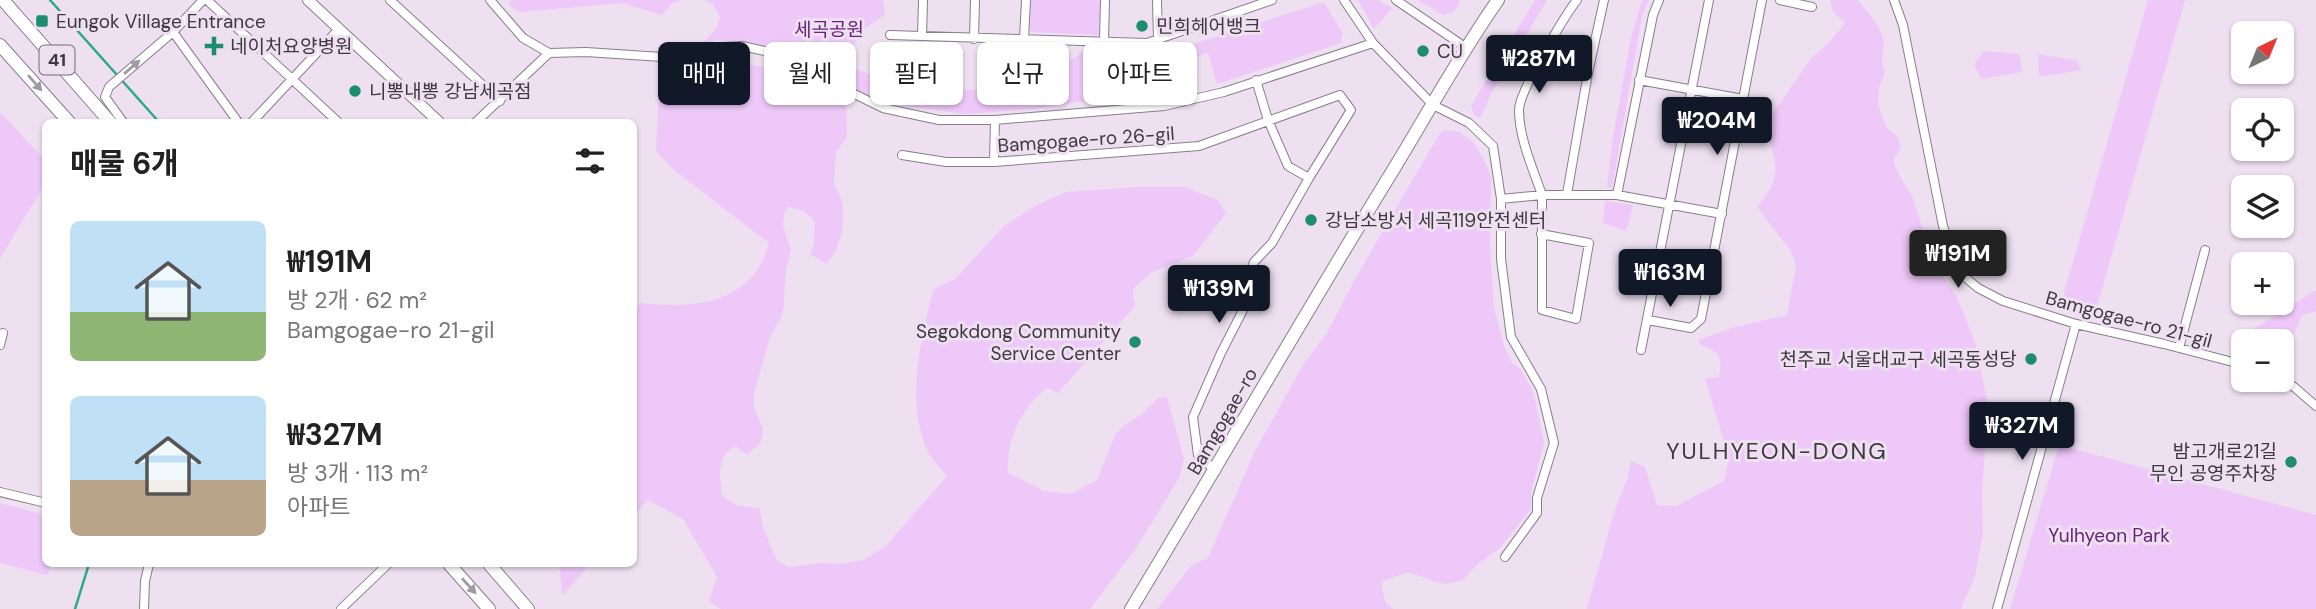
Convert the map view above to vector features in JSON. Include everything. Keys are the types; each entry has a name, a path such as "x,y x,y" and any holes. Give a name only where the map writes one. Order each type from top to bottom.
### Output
{"main road":[{"name":"41","path":"3,0 107,119"},
{"name":"Bamgogae-ro","path":"1131,609 1216,471 1465,47 1497,0"},
{"name":"41","path":"0,45 66,119"},
{"path":"452,567 489,609"},
{"path":"492,567 528,609"}],"street":[{"path":"121,119 105,97 109,87 173,32 205,0 335,119"},
{"path":"308,0 436,119"},
{"path":"390,0 500,101"},
{"path":"479,119 549,53 523,38 500,4 490,0"},
{"path":"922,37 923,0"},
{"path":"974,38 975,0"},
{"path":"1024,39 1026,0"},
{"path":"1104,41 1105,0"},
{"path":"1157,0 1158,40"},
{"path":"1231,0 1235,12"},
{"path":"890,36 1135,43 1158,40 1272,0"},
{"path":"1344,0 1373,43 1433,105 1469,123 1493,146 1501,199 1502,259 1511,337 1541,389 1554,443 1537,498 1538,513 1505,557"},
{"path":"1395,0 1465,47"},
{"path":"1541,234 1588,243 1576,319 1542,310 1541,234 1542,195 1525,141 1519,109 1530,77 1577,0"},
{"path":"1567,194 1604,0"},
{"path":"1617,195 1653,15 1659,0"},
{"path":"1642,350 1709,0"},
{"path":"1648,320 1691,328 1701,319 1762,0"},
{"path":"1780,0 1812,6"},
{"name":"Bamgogae-ro 21-gil","path":"1894,0 1903,25 1943,226 1955,262 1966,278 1978,288 2003,301 2076,324 2231,362"},
{"path":"256,119 339,29"},
{"path":"173,32 236,119"},
{"name":"Bamgogae-ro 26-gil","path":"549,53 586,52 662,57 680,49 742,46 811,61 834,84 883,108 939,120 995,120 1164,106 1224,92 1373,43"},
{"path":"1542,60 1588,73"},
{"path":"1216,471 1198,454 1193,417 1243,310 1254,262 1272,243 1310,178 1288,166 1268,120 1256,80"},
{"path":"1639,80 1743,99"},
{"name":"Bamgogae-ro 26-gil","path":"902,155 946,162 994,162 1199,146 1340,95 1351,110 1310,178"},
{"path":"994,162 995,120"},
{"path":"1501,199 1567,194 1617,195 1721,214"},
{"path":"2179,348 2205,250"},
{"path":"1997,609 2076,324"},
{"path":"0,345 3,333"},
{"path":"2294,387 2316,406"},
{"path":"0,492 42,502"},
{"path":"145,609 145,581 148,567"},
{"path":"341,609 385,567"}],"green space":[{"path":"511,0 682,0 673,3 661,15 623,3 520,12 509,5"},
{"name":"세곡공원","path":"705,0 883,0 885,15 864,29 856,42 764,42 764,47 750,44 750,42 704,42 716,29 720,17 713,4"},
{"path":"1031,0 1101,0 1099,35 1030,32"},
{"path":"1358,0 1378,0 1392,8 1374,29"},
{"path":"1417,0 1461,0 1454,12 1443,15"},
{"path":"1535,0 1547,0 1491,94 1480,118 1474,115 1471,106"},
{"path":"1642,0 1649,0 1642,16 1612,188 1607,187 1613,137 1631,38"},
{"path":"1831,0 1858,0 1881,33 1885,72 1879,88 1878,105 1886,127 1899,138 1901,148 1894,158 1895,167 1913,198 1933,263 1956,295 1975,342 1988,404 1982,494 1983,533 1975,576 1961,609 1587,609 1631,461 1645,467 1657,505 1676,506 1724,481 1729,458 1705,379 1719,377 1721,364 1716,352 1700,345 1699,340 1732,328 1787,315 1796,266 1791,251 1757,207 1772,186 1776,167 1764,126 1812,57 1827,45 1845,23 1833,10"},
{"path":"2148,0 2185,0 2096,310 2062,300"},
{"path":"1324,2 1343,34 1341,43 1217,84 1208,53 1197,57 1197,43"},
{"path":"1083,51 1083,101 1069,103 1069,60"},
{"path":"1984,51 2019,54 2023,72 1981,79 1974,64"},
{"path":"2038,54 2078,61 2081,70 2039,77"},
{"path":"750,65 764,67 764,105 846,105 847,136 836,153 834,183 843,203 843,229 836,251 827,264 810,254 814,245 815,221 802,210 788,207 783,226 791,251 786,270 783,313 770,337 754,393 754,408 763,429 761,442 747,455 735,446 725,456 721,468 722,496 736,505 760,509 763,528 777,561 790,567 864,560 886,546 947,476 927,450 917,411 917,370 928,309 933,290 955,279 1003,227 1035,206 1066,192 1184,187 1218,200 1226,213 1193,256 1152,272 1133,289 1135,306 1058,393 1047,388 1038,396 1023,415 1013,437 1008,473 1044,491 1071,494 1097,480 1115,435 1123,426 1141,415 1158,398 1167,397 1184,459 1179,478 1137,547 1090,609 721,609 709,601 717,577 683,519 648,500 637,512 637,308 640,303 700,303 735,291 750,279 761,264 769,243 674,170 656,151 658,105 750,105"},
{"path":"856,69 870,74 870,96 856,90"},
{"path":"963,90 977,90 977,105 1058,105 966,114 900,105 963,105"},
{"path":"0,112 42,157 42,189 0,258"},
{"path":"1446,130 1459,132 1473,142 1491,177 1490,246 1494,307 1505,349 1533,391 1544,442 1531,493 1531,509 1499,549 1479,563 1463,580 1446,584 1408,572 1381,582 1385,602 1393,609 1157,609 1192,565 1208,558 1255,451 1303,365 1327,333 1355,279 1440,133"},
{"path":"1605,201 1633,205 1626,231 1603,223"},
{"path":"2316,290 2316,311 2302,315 2294,334 2294,329 2253,329 2276,315 2294,315 2294,304"},
{"name":"Yulhyeon Park","path":"2059,445 2316,515 2316,609 2010,609"},
{"path":"0,503 42,514 42,567 50,567 48,574 0,563"},
{"path":"558,567 587,567 562,596"}],"waterway":[{"path":"50,0 156,119"},
{"path":"75,609 88,567"}],"place":[{"name":"Eungok Village Entrance","path":"42,21"},
{"name":"민희헤어뱅크","path":"1142,26"},
{"name":"네이처요양병원","path":"214,46"},
{"name":"CU","path":"1423,51"},
{"name":"니뽕내뽕 강남세곡점","path":"355,91"},
{"name":"강남소방서 세곡119안전센터","path":"1311,220"},
{"name":"Segokdong Community Service Center","path":"1135,342"},
{"name":"천주교 서울대교구 세곡동성당","path":"2031,359"},
{"name":"밤고개로21길 무인 공영주차장","path":"2291,462"}],"district":[{"name":"YULHYEON-DONG","path":"1777,451"}]}
